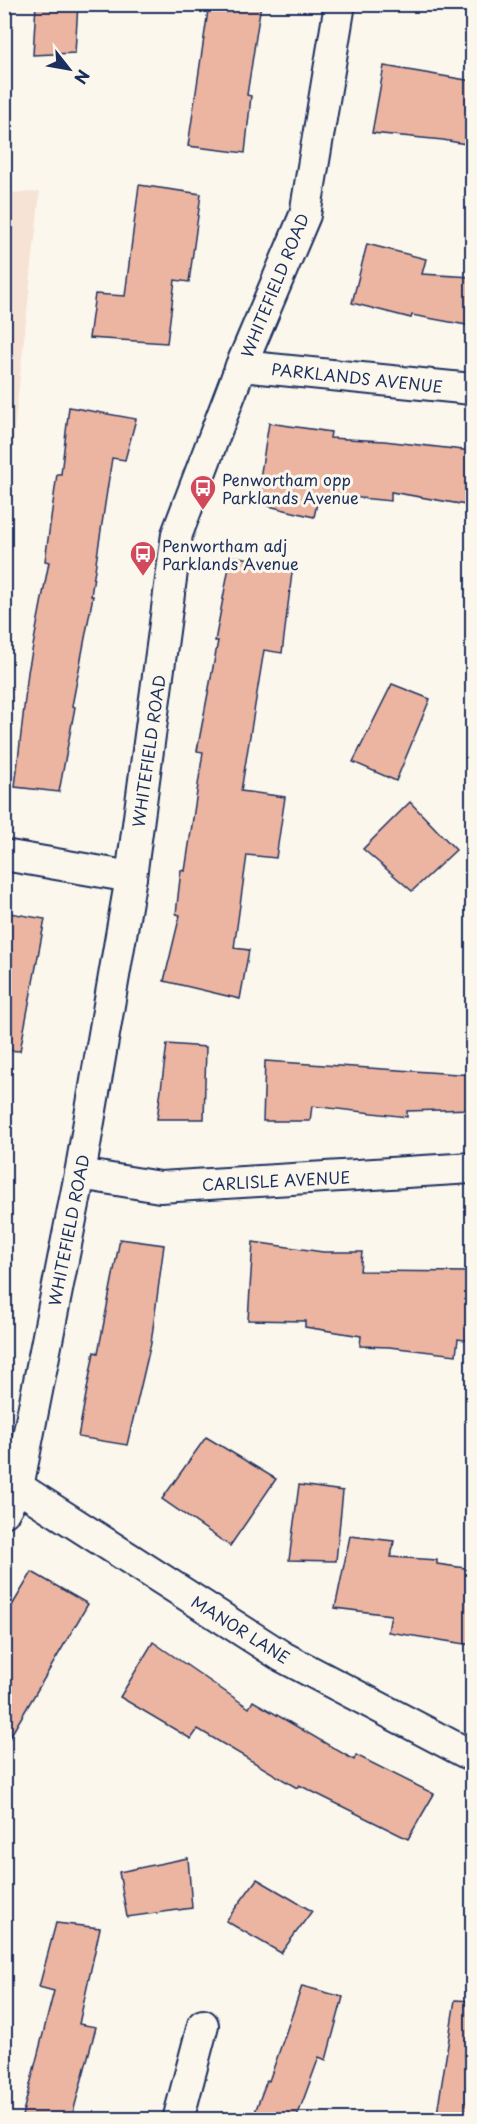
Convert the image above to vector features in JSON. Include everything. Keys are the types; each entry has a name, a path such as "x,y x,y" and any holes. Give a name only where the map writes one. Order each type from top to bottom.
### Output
{"street":[{"name":"WHITEFIELD ROAD","path":"11,1499 80,1174 131,877 177,534 241,366 305,215 340,4"},
{"name":"PARKLANDS AVENUE","path":"241,366 472,389"},
{"path":"4,855 131,877"},
{"name":"CARLISLE AVENUE","path":"80,1174 160,1187 472,1168"},
{"name":"MANOR LANE","path":"11,1499 283,1657 472,1756"},
{"path":"178,2120 203,2025"}],"shaded area":[{"path":"40,192 5,515 5,193"}],"building":[{"path":"36,4 78,4 75,53 33,55"},
{"path":"209,4 261,4 247,95 251,96 245,153 188,146"},
{"path":"384,66 472,81 472,145 372,133"},
{"path":"139,185 201,194 189,282 175,280 167,343 89,338 95,294 125,296"},
{"path":"367,244 426,259 422,274 472,277 472,326 412,315 411,318 352,303"},
{"path":"69,407 136,419 125,460 112,458 91,596 93,596 72,706 75,707 59,792 15,787 28,672 49,562 45,561 57,474 61,474"},
{"path":"269,423 331,432 330,438 384,441 472,451 472,506 391,492 391,501 319,494 314,517 256,503"},
{"path":"231,556 293,565 282,653 264,650 241,791 285,797 276,858 247,855 234,948 249,950 240,999 164,981 180,915 176,914 181,870 185,871 203,752 197,751"},
{"path":"392,684 430,699 396,781 353,762"},
{"path":"410,802 456,850 412,891 363,849"},
{"path":"4,912 45,919 20,1051 4,1050"},
{"path":"167,1044 206,1047 204,1119 157,1119"},
{"path":"265,1061 472,1075 472,1109 407,1111 407,1117 312,1106 310,1121 263,1121"},
{"path":"120,1239 164,1245 151,1343 127,1445 78,1437 94,1352 98,1353"},
{"path":"253,1242 323,1252 362,1252 360,1271 472,1272 472,1341 458,1339 456,1355 360,1346 361,1336 305,1327 305,1321 248,1320"},
{"path":"206,1437 276,1479 230,1546 162,1499"},
{"path":"299,1485 343,1491 336,1561 289,1560"},
{"path":"350,1536 394,1541 391,1557 437,1560 437,1564 472,1569 472,1645 388,1632 391,1615 335,1608"},
{"path":"32,1572 88,1604 4,1747 4,1619"},
{"path":"153,1642 249,1708 253,1701 354,1760 356,1755 434,1794 408,1839 299,1785 297,1788 198,1729 191,1739 120,1697"},
{"path":"188,1858 192,1908 127,1917 119,1872"},
{"path":"257,1879 312,1911 281,1953 226,1921"},
{"path":"56,1923 100,1928 79,2024 96,2027 71,2120 21,2120 54,1991 39,1987"},
{"path":"302,1986 343,1997 326,2060 319,2057 296,2120 252,2120 267,2080 269,2081"},
{"path":"455,2000 472,2001 472,2120 436,2120"}],"place":[{"name":"Penwortham opp Parklands Avenue","path":"203,511"},
{"name":"Penwortham adj Parklands Avenue","path":"143,577"}]}
